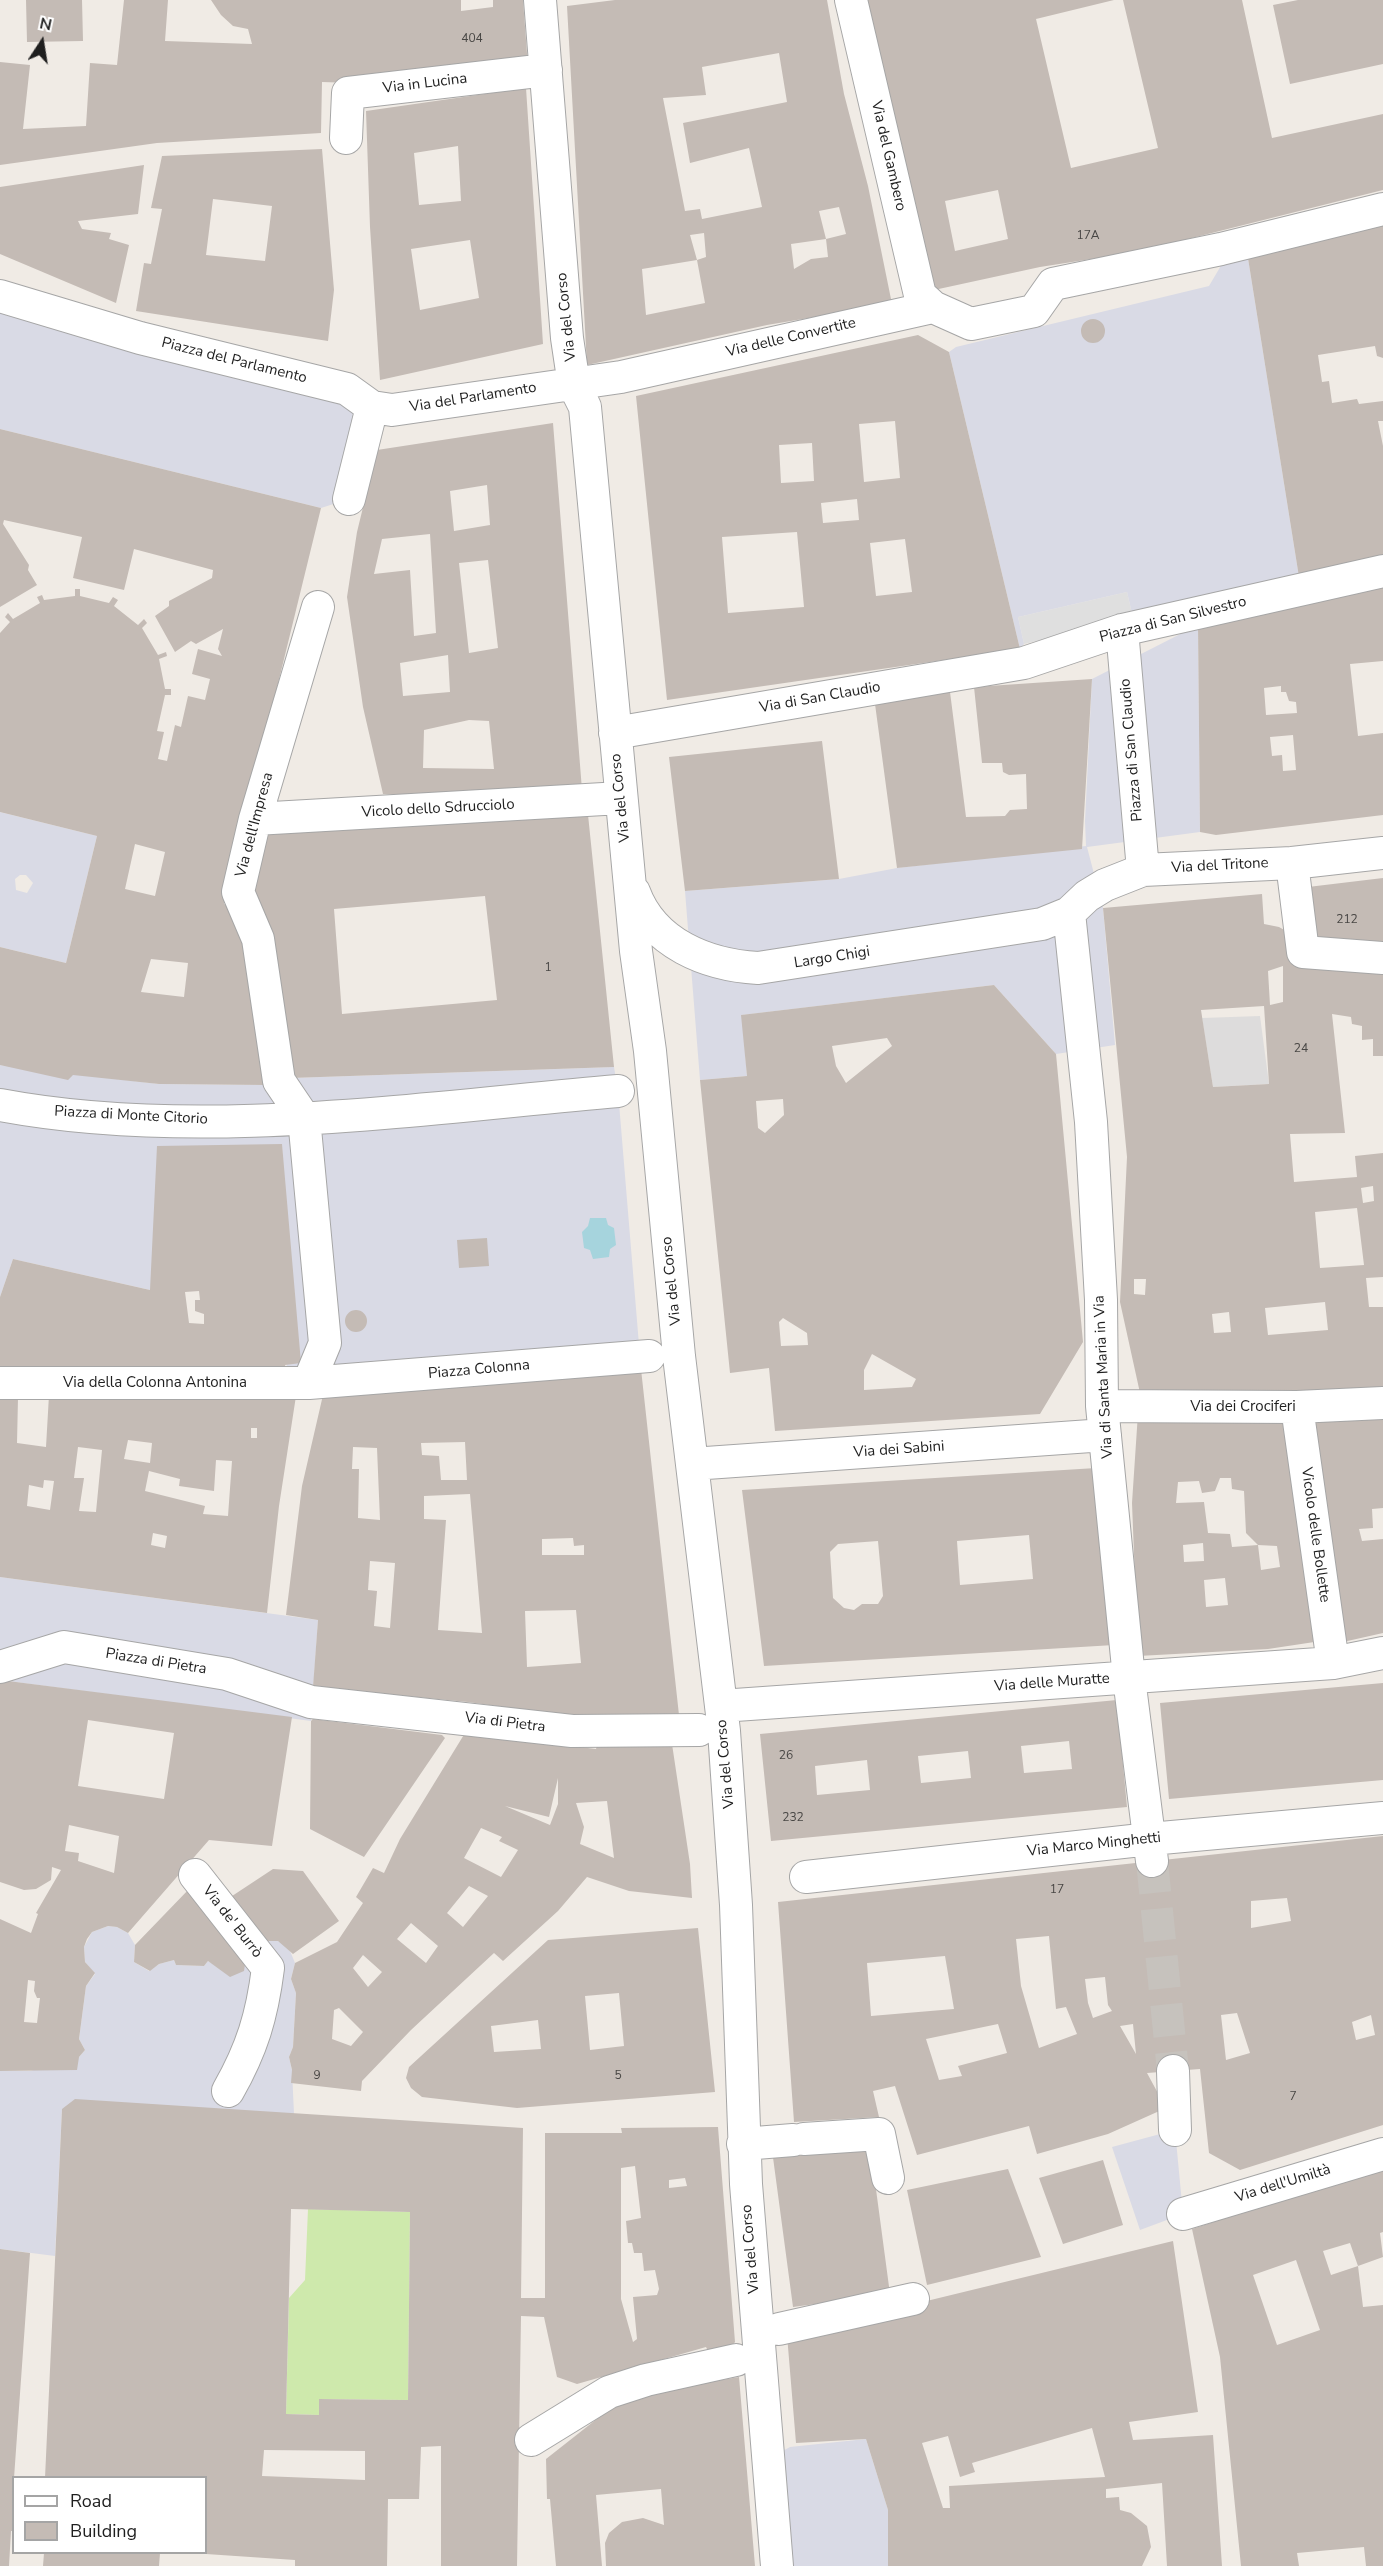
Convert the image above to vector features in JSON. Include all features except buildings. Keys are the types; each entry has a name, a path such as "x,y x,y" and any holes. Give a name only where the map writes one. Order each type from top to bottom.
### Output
{"street":[{"name":"Via del Corso","path":"540,0 567,338 574,385 585,407 636,951 650,1051 679,1356 721,1706 736,1905 743,2144 777,2566"},
{"name":"Via del Gambero","path":"851,0 920,295 933,307"},
{"name":"Via in Lucina","path":"346,138 348,93 546,70"},
{"path":"933,307 971,324 1034,311 1053,284 1245,243 1383,209"},
{"name":"Piazza del Parlamento","path":"0,296 140,338 347,389 372,407"},
{"name":"Via delle Convertite","path":"574,385 933,307"},
{"name":"Via del Parlamento","path":"372,407 392,410 574,385"},
{"path":"349,500 372,407"},
{"name":"Piazza di San Silvestro","path":"1024,663 1122,630 1383,571"},
{"name":"Via dell'Impresa","path":"304,1118 279,1081 258,939 238,892 255,819 318,607"},
{"name":"Piazza di San Claudio","path":"1122,630 1143,870"},
{"name":"Via di San Claudio","path":"615,733 1024,663"},
{"name":"Vicolo dello Sdrucciolo","path":"255,819 621,798"},
{"name":"Via del Tritone","path":"1069,913 1096,890 1143,870 1292,863 1383,853"},
{"path":"1292,863 1303,952 1383,958"},
{"name":"Largo Chigi","path":"630,880 645,915 665,936 704,958 742,967 786,965 1042,924 1069,913"},
{"name":"Via di Santa Maria in Via","path":"1069,913 1091,1122 1101,1300 1104,1420 1129,1678 1151,1850"},
{"path":"311,1378 325,1342 304,1118 618,1091"},
{"name":"Piazza di Monte Citorio","path":"0,1105 136,1119 304,1118"},
{"name":"Piazza Colonna","path":"311,1378 649,1356"},
{"name":"Via della Colonna Antonina","path":"0,1383 311,1378"},
{"name":"Via dei Crociferi","path":"1104,1420 1383,1403"},
{"name":"Vicolo delle Bollette","path":"1297,1407 1333,1663"},
{"name":"Via dei Sabini","path":"692,1464 1104,1420"},
{"name":"Piazza di Pietra","path":"0,1667 64,1647 227,1674 311,1702"},
{"name":"Via delle Muratte","path":"721,1706 1333,1663 1383,1653"},
{"name":"Via di Pietra","path":"311,1702 572,1731 699,1730"},
{"name":"Via Marco Minghetti","path":"806,1877 1151,1850 1383,1818"},
{"name":"Via de' Burrò","path":"195,1875 268,1968 256,2032 247,2058 228,2091"},
{"path":"1173,2071 1174,2130"},
{"path":"743,2144 879,2134 888,2178"},
{"name":"Via dell'Umiltà","path":"1183,2214 1383,2154"},
{"path":"779,2329 913,2299"},
{"path":"531,2440 609,2392 646,2380 736,2360"}],"shaded area":[{"path":"1229,252 1247,252 1299,577 1133,618 1127,592 1018,617 1024,644 1020,649 949,352 956,347 1209,286"},
{"path":"0,296 372,407 349,499 321,508 0,429"},
{"path":"1127,592 1133,618 1024,644 1018,617"},
{"path":"1198,625 1200,832 1087,847 1103,908 1115,1045 1056,1054 994,985 742,1015 747,1076 700,1080 685,891 839,879 897,868 1086,846 1085,821 1092,679"},
{"path":"0,812 97,836 66,963 0,947","holes":["20,875 26,875 33,883 27,893 16,890 15,879"]},
{"path":"1260,1016 1269,1084 1213,1087 1202,1018"},
{"path":"0,1065 159,1084 266,1085 291,1078 614,1067 618,1091 641,1369 287,1376 282,1145 150,1290 13,1259 0,1297"},
{"path":"0,1577 318,1620 311,1721 0,1680"},
{"path":"108,1926 117,1927 128,1933 135,1945 134,1962 149,1971 159,1964 174,1960 176,1965 204,1966 208,1961 221,1968 243,1971 246,1958 260,1941 278,1941 288,1946 295,1963 291,1979 296,1993 293,2047 289,2057 292,2070 294,2114 62,2109 55,2256 0,2249 0,2071 30,2071 79,2057 85,2050 79,2039 86,1986 95,1974 85,1962 84,1947 92,1932"},
{"path":"1175,2130 1183,2214 1140,2230 1112,2147"},
{"path":"866,2439 888,2510 888,2566 777,2566 768,2459 790,2447"}],"green space":[{"path":"308,2209 410,2212 408,2400 319,2399 319,2415 286,2414 289,2298 305,2280"}],"water":[{"path":"590,1218 606,1218 608,1225 614,1228 616,1245 610,1249 609,1257 593,1259 590,1250 584,1248 582,1232 588,1226"}],"tunnel":[{"path":"1152,1861 1173,2071"}]}
